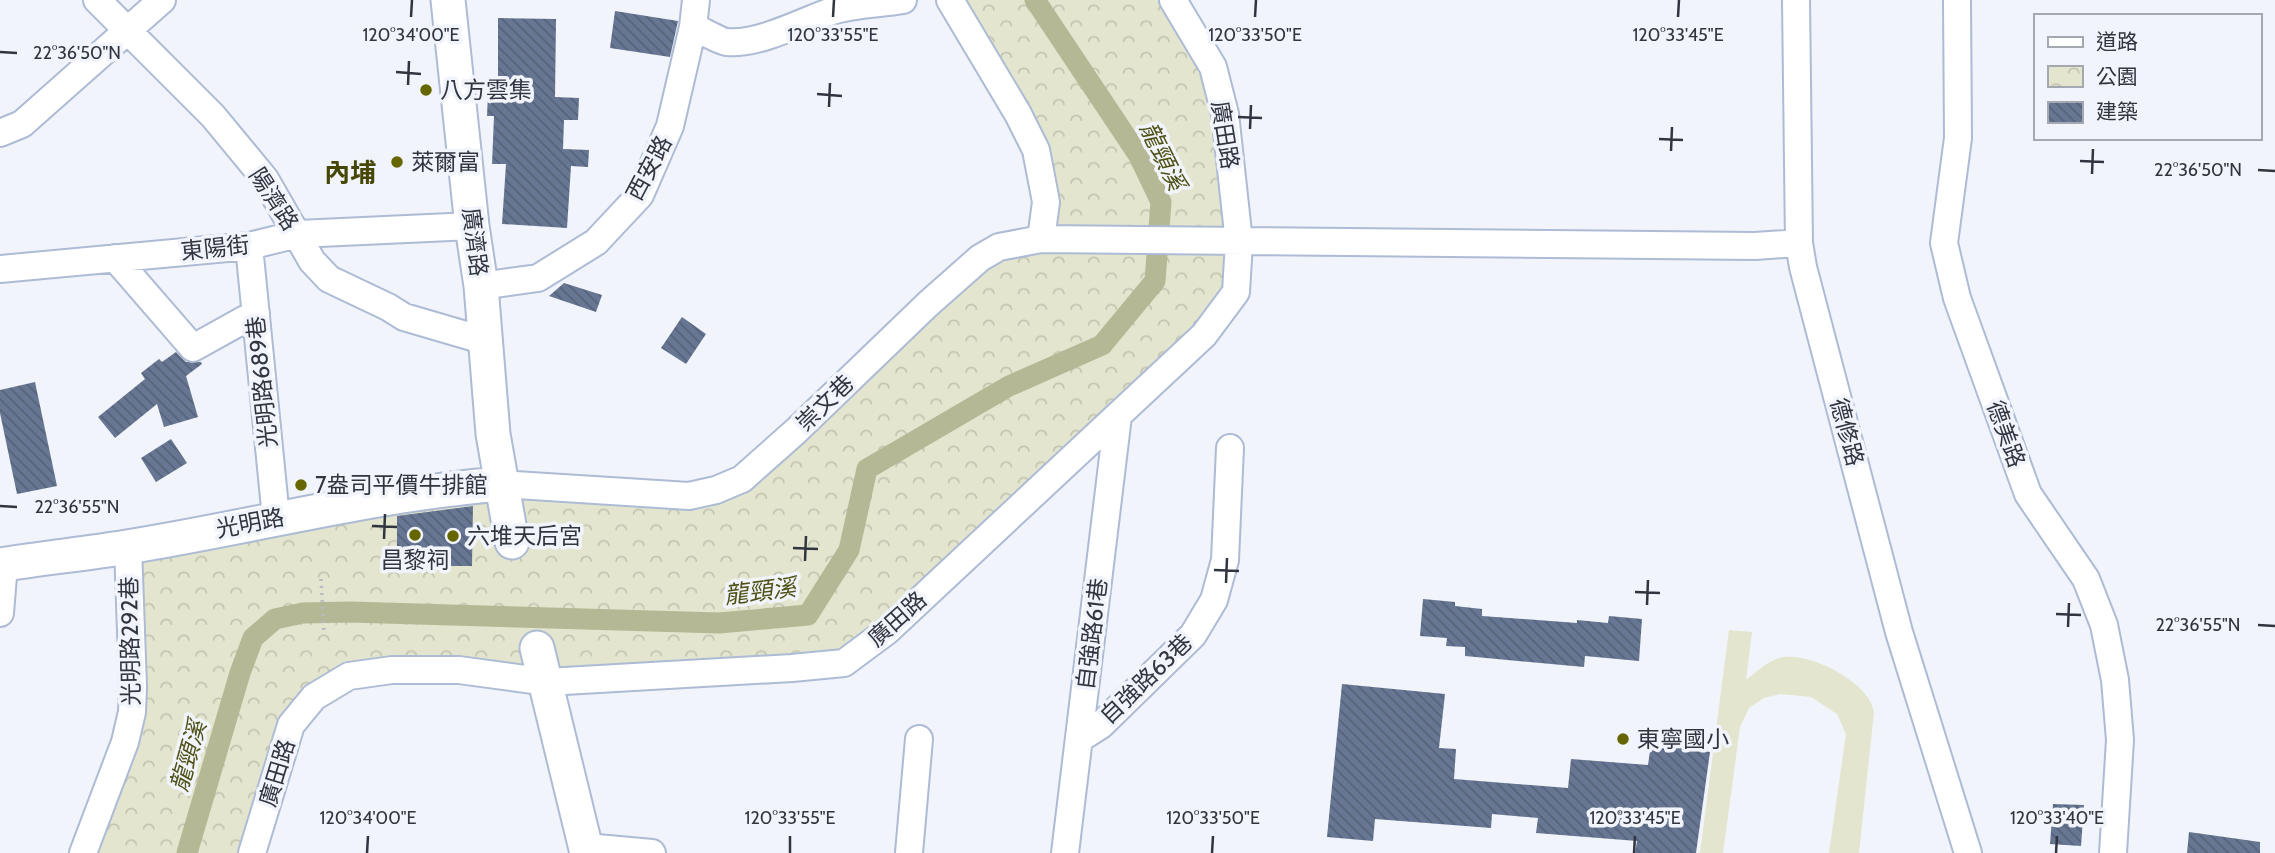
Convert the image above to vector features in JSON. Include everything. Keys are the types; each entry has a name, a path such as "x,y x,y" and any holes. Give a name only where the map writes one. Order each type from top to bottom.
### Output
{"main road":[{"name":"廣濟路","path":"448,0 481,286 493,434 512,542"},
{"name":"光明路","path":"2,565 128,547 276,518 457,488 501,484"},
{"path":"537,648 587,850"}],"street":[{"name":"陽濟路","path":"97,0 213,116 265,178 312,261 329,279 404,317 486,341"},
{"path":"0,133 22,124 162,0"},
{"name":"西安路","path":"481,286 538,278 596,242 639,195 670,126 693,27 696,0"},
{"path":"693,27 713,34 725,43 746,41 796,27 835,10 903,0"},
{"path":"950,0 1018,114 1036,150 1046,202 1041,239"},
{"name":"廣田路","path":"252,853 291,725 314,697 349,676 392,670 459,670 547,682 844,663 887,631 1204,335 1236,292 1239,242 1225,114 1213,67 1173,0"},
{"name":"德修路","path":"1796,0 1799,243 1899,632 1968,853"},
{"name":"德美路","path":"1957,0 1958,138 1944,243 1956,298 2028,494 2086,579 2104,625 2115,680 2120,740 2113,853"},
{"name":"東陽街","path":"0,269 249,246 298,234 472,226"},
{"name":"崇文巷","path":"501,484 689,496 716,490 742,478 796,431 928,304 980,258 999,247 1041,239 1177,238 1239,242 1741,246 1799,243"},
{"name":"光明路689巷","path":"249,246 276,518"},
{"path":"115,258 193,348 256,313"},
{"name":"自強路61巷","path":"1065,853 1118,416"},
{"name":"自強路63巷","path":"1079,739 1101,725 1193,635 1214,600 1226,561 1230,448"},
{"name":"光明路292巷","path":"83,853 124,742 132,712 128,547"},
{"path":"0,613 2,565"},
{"path":"909,853 919,739"},
{"path":"587,850 652,853"}],"path":[{"path":"321,579 324,633"}],"green space":[{"path":"950,0 1173,0 1213,67 1239,242 1204,335 844,663 792,668 392,670 314,697 252,853 83,853 124,742 128,547 497,479 616,493 742,479 980,258 1041,238 1036,150"},
{"path":"1729,630 1752,632 1746,680 1779,658 1805,659 1836,671 1850,680 1870,701 1874,712 1859,853 1829,853 1846,734 1837,714 1811,697 1780,694 1764,698 1749,708 1740,727 1723,853 1700,853"}],"building":[{"path":"615,11 678,21 670,57 610,48"},
{"path":"498,18 556,19 555,97 579,98 578,120 564,120 563,149 589,150 588,167 571,166 567,228 502,224 506,164 492,164 494,116 487,116 488,94 498,94"},
{"path":"564,283 602,295 596,312 549,296"},
{"path":"682,317 706,334 686,364 661,348"},
{"path":"176,352 186,362 202,364 186,376 198,417 164,427 157,404 115,438 98,417 145,379 141,373 159,359 162,362"},
{"path":"35,382 57,486 17,494 0,413 0,390"},
{"path":"171,439 187,463 156,482 141,458"},
{"path":"473,506 472,566 397,566 397,516"},
{"path":"1423,599 1455,602 1455,606 1482,609 1482,616 1577,623 1577,620 1608,623 1609,616 1642,619 1639,661 1585,656 1584,667 1465,656 1465,647 1446,646 1447,638 1420,636"},
{"path":"1342,684 1445,694 1439,748 1456,749 1454,779 1568,788 1571,759 1648,765 1651,744 1710,752 1696,853 1635,853 1637,841 1536,833 1538,818 1492,814 1491,828 1375,819 1373,841 1327,837"},
{"path":"2053,804 2084,805 2081,846 2050,844"},
{"path":"2189,832 2260,842 2260,853 2187,853"}],"waterway":[{"name":"龍頸溪","path":"187,853 240,673 253,638 275,619 303,613 350,612 719,623 808,615 849,550 867,469 1009,386 1102,345 1155,281 1161,202 1139,156 1035,0"}],"place":[{"name":"八方雲集","path":"426,90"},
{"name":"萊爾富","path":"397,162"},
{"name":"7盎司平價牛排館","path":"301,485"},
{"name":"昌黎祠","path":"415,535"},
{"name":"六堆天后宮","path":"453,536"},
{"name":"東寧國小","path":"1623,739"}],"district":[{"name":"內埔","path":"350,173"}]}
